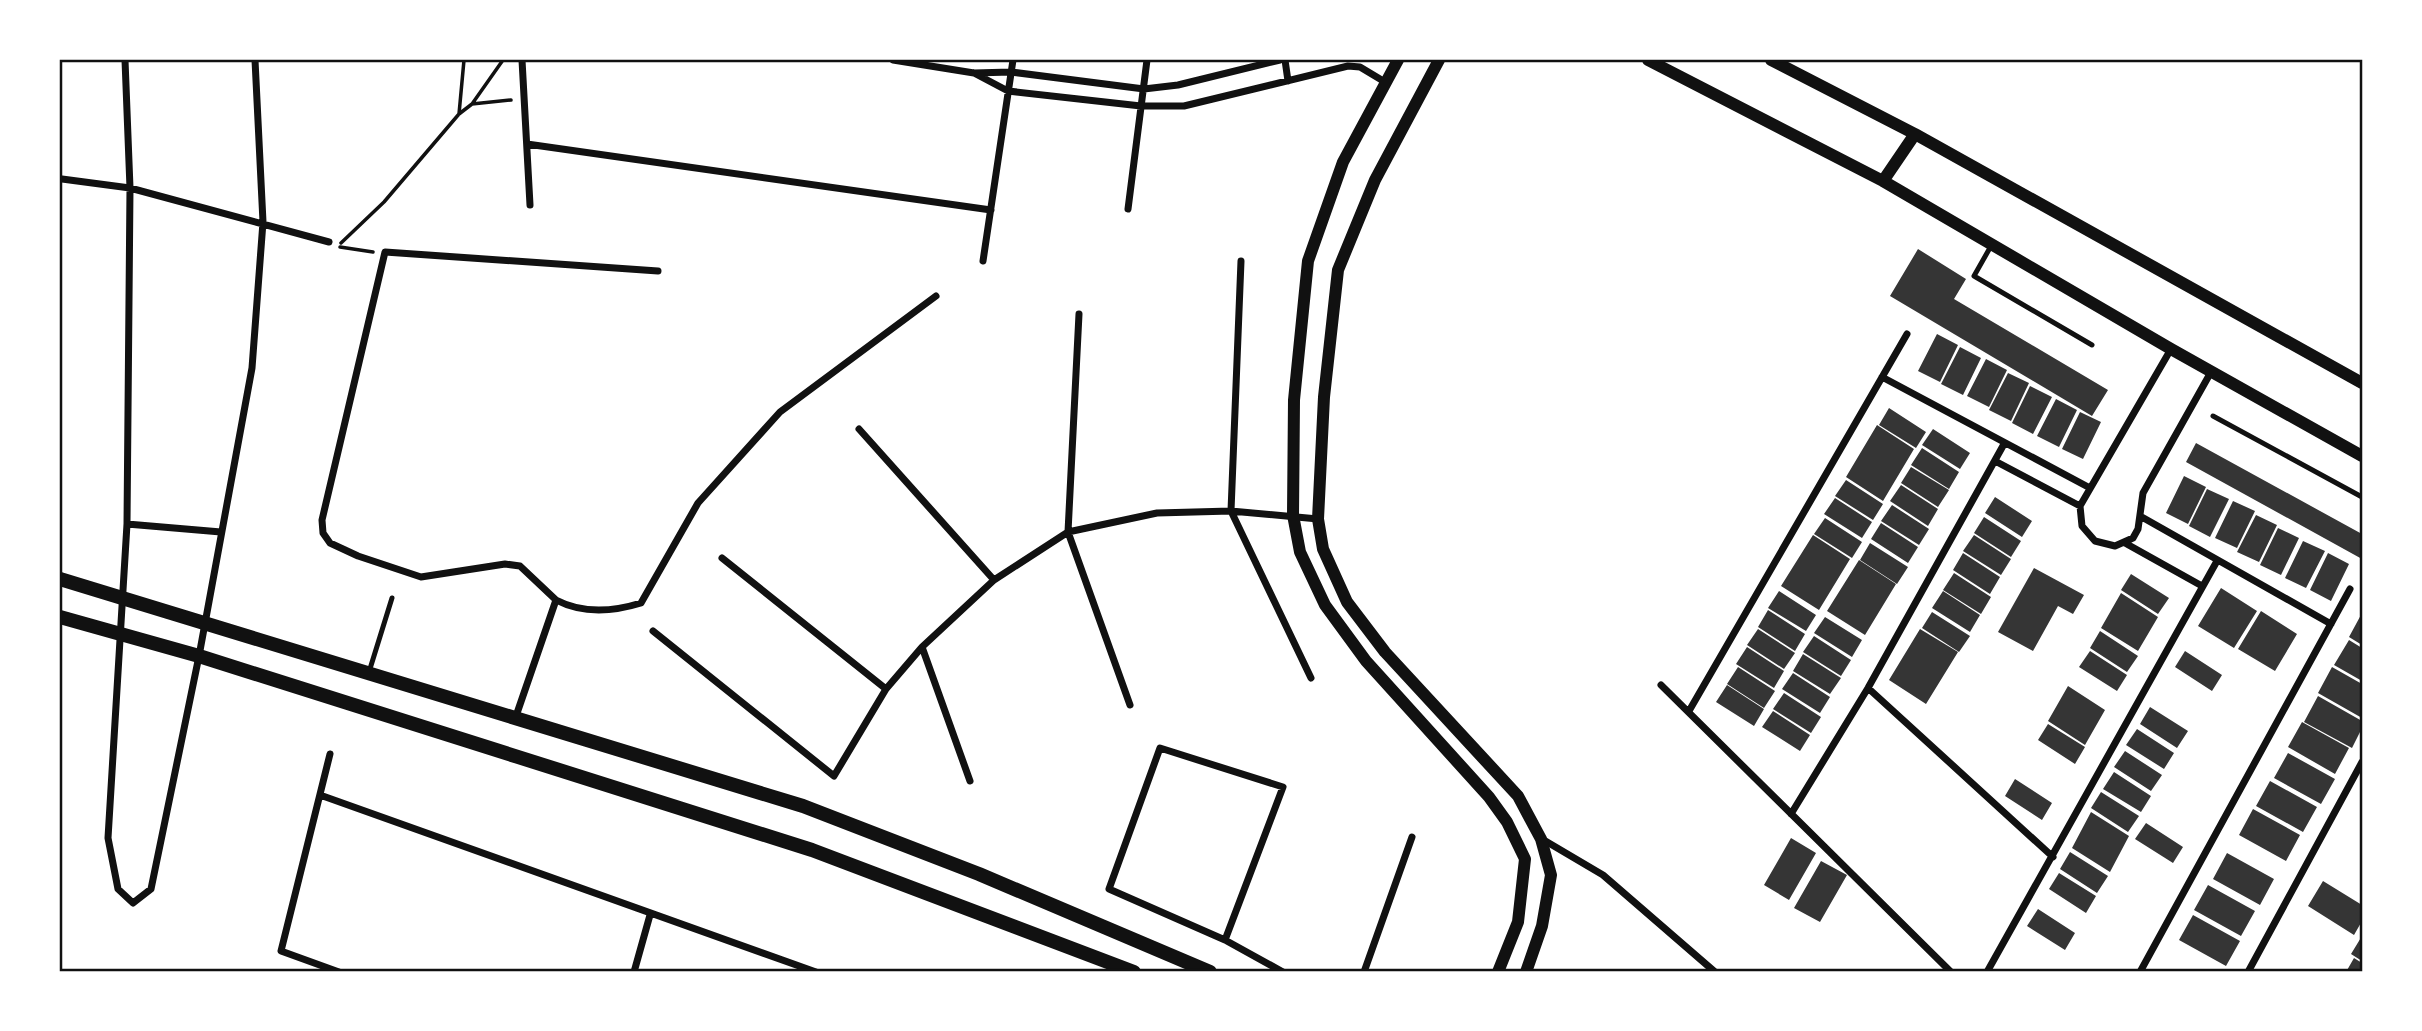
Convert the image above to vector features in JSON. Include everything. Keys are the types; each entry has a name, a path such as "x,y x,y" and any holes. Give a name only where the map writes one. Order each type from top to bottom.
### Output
{"main road":[{"path":"60,579 122,601 803,806 1030,894 1210,971"},
{"path":"60,617 199,656 812,850 1134,971"}],"street":[{"path":"125,60 130,188 127,524 108,838 118,889 133,903 151,889 205,626 252,368 262,222 255,60"},
{"path":"522,60 530,205"},
{"path":"893,60 974,73 1011,72 1144,89 1178,85 1280,60"},
{"path":"983,261 1013,60"},
{"path":"1128,209 1147,60"},
{"path":"1285,60 1288,81"},
{"path":"1398,60 1343,162 1308,261 1294,400 1293,515 1300,552 1325,605 1366,661 1489,797 1507,822 1525,859 1518,922 1498,971"},
{"path":"1648,60 1883,181 2211,372 2362,456"},
{"path":"1771,60 1915,134 2362,383"},
{"path":"1439,61 1375,180 1338,270 1324,397 1318,519 1323,549 1347,602 1385,652 1518,796 1541,839 1551,874 1542,926 1526,971"},
{"path":"974,73 1008,91 1141,106 1184,106 1348,66 1360,67 1385,82"},
{"path":"1883,181 1915,134"},
{"path":"527,144 991,211"},
{"path":"62,179 130,188 329,242"},
{"path":"658,271 386,252 322,520 323,533 330,543 358,556 421,577 505,564 520,566 556,600 575,609 619,610 640,603 698,503 780,412 936,296"},
{"path":"1241,261 1231,511 1311,678"},
{"path":"1079,314 1068,532 1130,705"},
{"path":"1689,711 1907,334"},
{"path":"2171,349 2080,506 2082,526 2095,541 2115,546 2125,543 2138,529 2143,494 2211,372"},
{"path":"1882,377 2090,488"},
{"path":"859,429 993,580"},
{"path":"1791,814 1868,688 2004,444"},
{"path":"1995,461 2080,506"},
{"path":"653,631 834,776 886,689 922,647 993,580 1068,532 1157,513 1231,511 1318,519"},
{"path":"2140,516 2331,624"},
{"path":"127,524 221,532"},
{"path":"2125,543 2202,586"},
{"path":"722,558 886,689"},
{"path":"1987,971 2217,561"},
{"path":"2140,971 2350,589"},
{"path":"515,720 556,600"},
{"path":"922,647 970,781"},
{"path":"1661,685 1951,971"},
{"path":"1868,688 2053,857"},
{"path":"1225,940 1283,787 1160,748 1109,889 1225,940 1283,971"},
{"path":"330,754 281,951 339,971"},
{"path":"2248,971 2362,762"},
{"path":"320,795 650,915 816,971"},
{"path":"1364,971 1412,838"},
{"path":"1541,839 1603,875 1715,971"},
{"path":"634,971 650,915"}],"lane":[{"path":"1992,245 1974,276 2092,345"},
{"path":"2213,416 2362,497"},
{"path":"368,675 392,598"}],"path":[{"path":"459,114 464,60"},
{"path":"386,252 346,250 336,245 349,238 384,202 459,114 472,104 503,60"},
{"path":"472,104 524,99"}],"building":[{"path":"1918,249 1966,279 1954,299 2108,390 2092,416 1890,296"},
{"path":"1937,334 1958,345 1940,382 1918,371"},
{"path":"1960,347 1981,358 1963,395 1941,384"},
{"path":"1986,359 2007,370 1989,407 1967,396"},
{"path":"2008,373 2029,383 2011,421 1989,410"},
{"path":"2030,386 2052,397 2033,434 2012,423"},
{"path":"2056,399 2077,410 2059,447 2037,436"},
{"path":"1889,408 1926,432 1916,448 1879,425"},
{"path":"2080,412 2101,422 2083,459 2062,449"},
{"path":"1877,425 1914,449 1883,501 1846,477"},
{"path":"1933,429 1970,453 1960,469 1922,445"},
{"path":"2196,443 2362,534 2362,559 2186,462"},
{"path":"1922,448 1959,472 1949,489 1911,465"},
{"path":"1911,467 1949,490 1938,507 1901,483"},
{"path":"2184,476 2206,487 2188,524 2166,513"},
{"path":"1846,480 1883,504 1873,520 1835,496"},
{"path":"1901,485 1938,509 1928,526 1890,501"},
{"path":"2207,489 2229,499 2210,537 2189,526"},
{"path":"1995,497 2032,521 2022,537 1985,513"},
{"path":"1835,498 1872,522 1862,538 1824,514"},
{"path":"2233,501 2255,511 2237,548 2215,538"},
{"path":"1892,505 1929,529 1919,545 1881,521"},
{"path":"2256,515 2277,525 2259,562 2237,552"},
{"path":"1984,517 2021,541 2011,557 1974,533"},
{"path":"1825,518 1862,542 1852,558 1814,534"},
{"path":"1881,523 1918,547 1908,563 1871,539"},
{"path":"2278,528 2299,538 2281,575 2260,565"},
{"path":"1813,535 1850,559 1819,610 1781,586"},
{"path":"1974,535 2011,559 2001,575 1963,551"},
{"path":"2303,541 2325,551 2306,588 2285,578"},
{"path":"1870,543 1908,567 1897,584 1860,560"},
{"path":"1963,553 2000,577 1990,594 1953,570"},
{"path":"2328,553 2349,564 2331,601 2310,590"},
{"path":"1859,560 1896,584 1865,635 1827,611"},
{"path":"2034,568 2084,595 2073,614 2058,606 2033,651 1998,632"},
{"path":"1954,573 1991,597 1981,614 1943,590"},
{"path":"2131,574 2169,598 2158,614 2121,590"},
{"path":"2221,588 2257,611 2234,648 2198,626"},
{"path":"1779,591 1816,615 1806,631 1768,608"},
{"path":"1943,591 1980,615 1970,632 1932,608"},
{"path":"2121,593 2158,617 2138,651 2101,628"},
{"path":"1768,610 1805,634 1795,651 1758,627"},
{"path":"2261,611 2297,634 2275,671 2238,649"},
{"path":"1932,612 1970,636 1959,652 1922,628"},
{"path":"2362,613 2362,645 2349,637"},
{"path":"1825,617 1862,640 1852,657 1814,633"},
{"path":"1758,629 1795,653 1784,669 1747,645"},
{"path":"1920,629 1958,652 1926,704 1889,680"},
{"path":"2100,631 2138,656 2127,672 2090,648"},
{"path":"1814,636 1851,660 1841,676 1803,652"},
{"path":"2349,640 2362,648 2362,681 2334,665"},
{"path":"1747,647 1784,671 1774,688 1736,664"},
{"path":"2090,651 2127,675 2117,691 2079,667"},
{"path":"2185,651 2222,675 2212,691 2175,667"},
{"path":"1803,654 1841,678 1830,694 1793,671"},
{"path":"1738,667 1775,691 1764,708 1727,684"},
{"path":"2332,667 2362,684 2362,718 2318,693"},
{"path":"1793,673 1830,697 1820,713 1782,689"},
{"path":"1727,685 1764,709 1754,726 1716,702"},
{"path":"2068,686 2105,710 2085,745 2048,721"},
{"path":"1784,693 1821,717 1811,733 1773,709"},
{"path":"2318,696 2362,721 2362,728 2352,748 2304,722"},
{"path":"2150,707 2188,731 2177,748 2140,724"},
{"path":"1773,711 1810,735 1800,751 1762,727"},
{"path":"2302,722 2349,748 2335,774 2288,747"},
{"path":"2048,724 2085,747 2075,764 2038,740"},
{"path":"2137,729 2174,753 2164,769 2126,745"},
{"path":"2125,751 2162,775 2151,791 2114,767"},
{"path":"2288,753 2335,779 2321,804 2274,778"},
{"path":"2114,772 2151,796 2141,812 2103,789"},
{"path":"2015,779 2052,803 2042,820 2005,796"},
{"path":"2270,781 2317,807 2303,832 2256,806"},
{"path":"2101,792 2139,816 2128,832 2091,808"},
{"path":"2253,809 2300,835 2286,861 2239,835"},
{"path":"2091,812 2129,836 2110,872 2072,848"},
{"path":"2146,823 2183,847 2173,863 2135,839"},
{"path":"1791,838 1816,853 1789,900 1764,885"},
{"path":"2070,852 2108,876 2097,893 2060,869"},
{"path":"2227,853 2274,879 2260,905 2213,879"},
{"path":"1821,861 1847,875 1820,922 1794,908"},
{"path":"2059,873 2096,896 2086,913 2049,889"},
{"path":"2323,881 2362,905 2362,921 2354,935 2308,906"},
{"path":"2208,885 2255,911 2241,936 2194,910"},
{"path":"2038,909 2075,933 2065,950 2027,926"},
{"path":"2193,915 2240,941 2226,966 2179,940"},
{"path":"2362,936 2362,961 2351,954"},
{"path":"2354,958 2362,963 2362,972 2346,972"}]}
